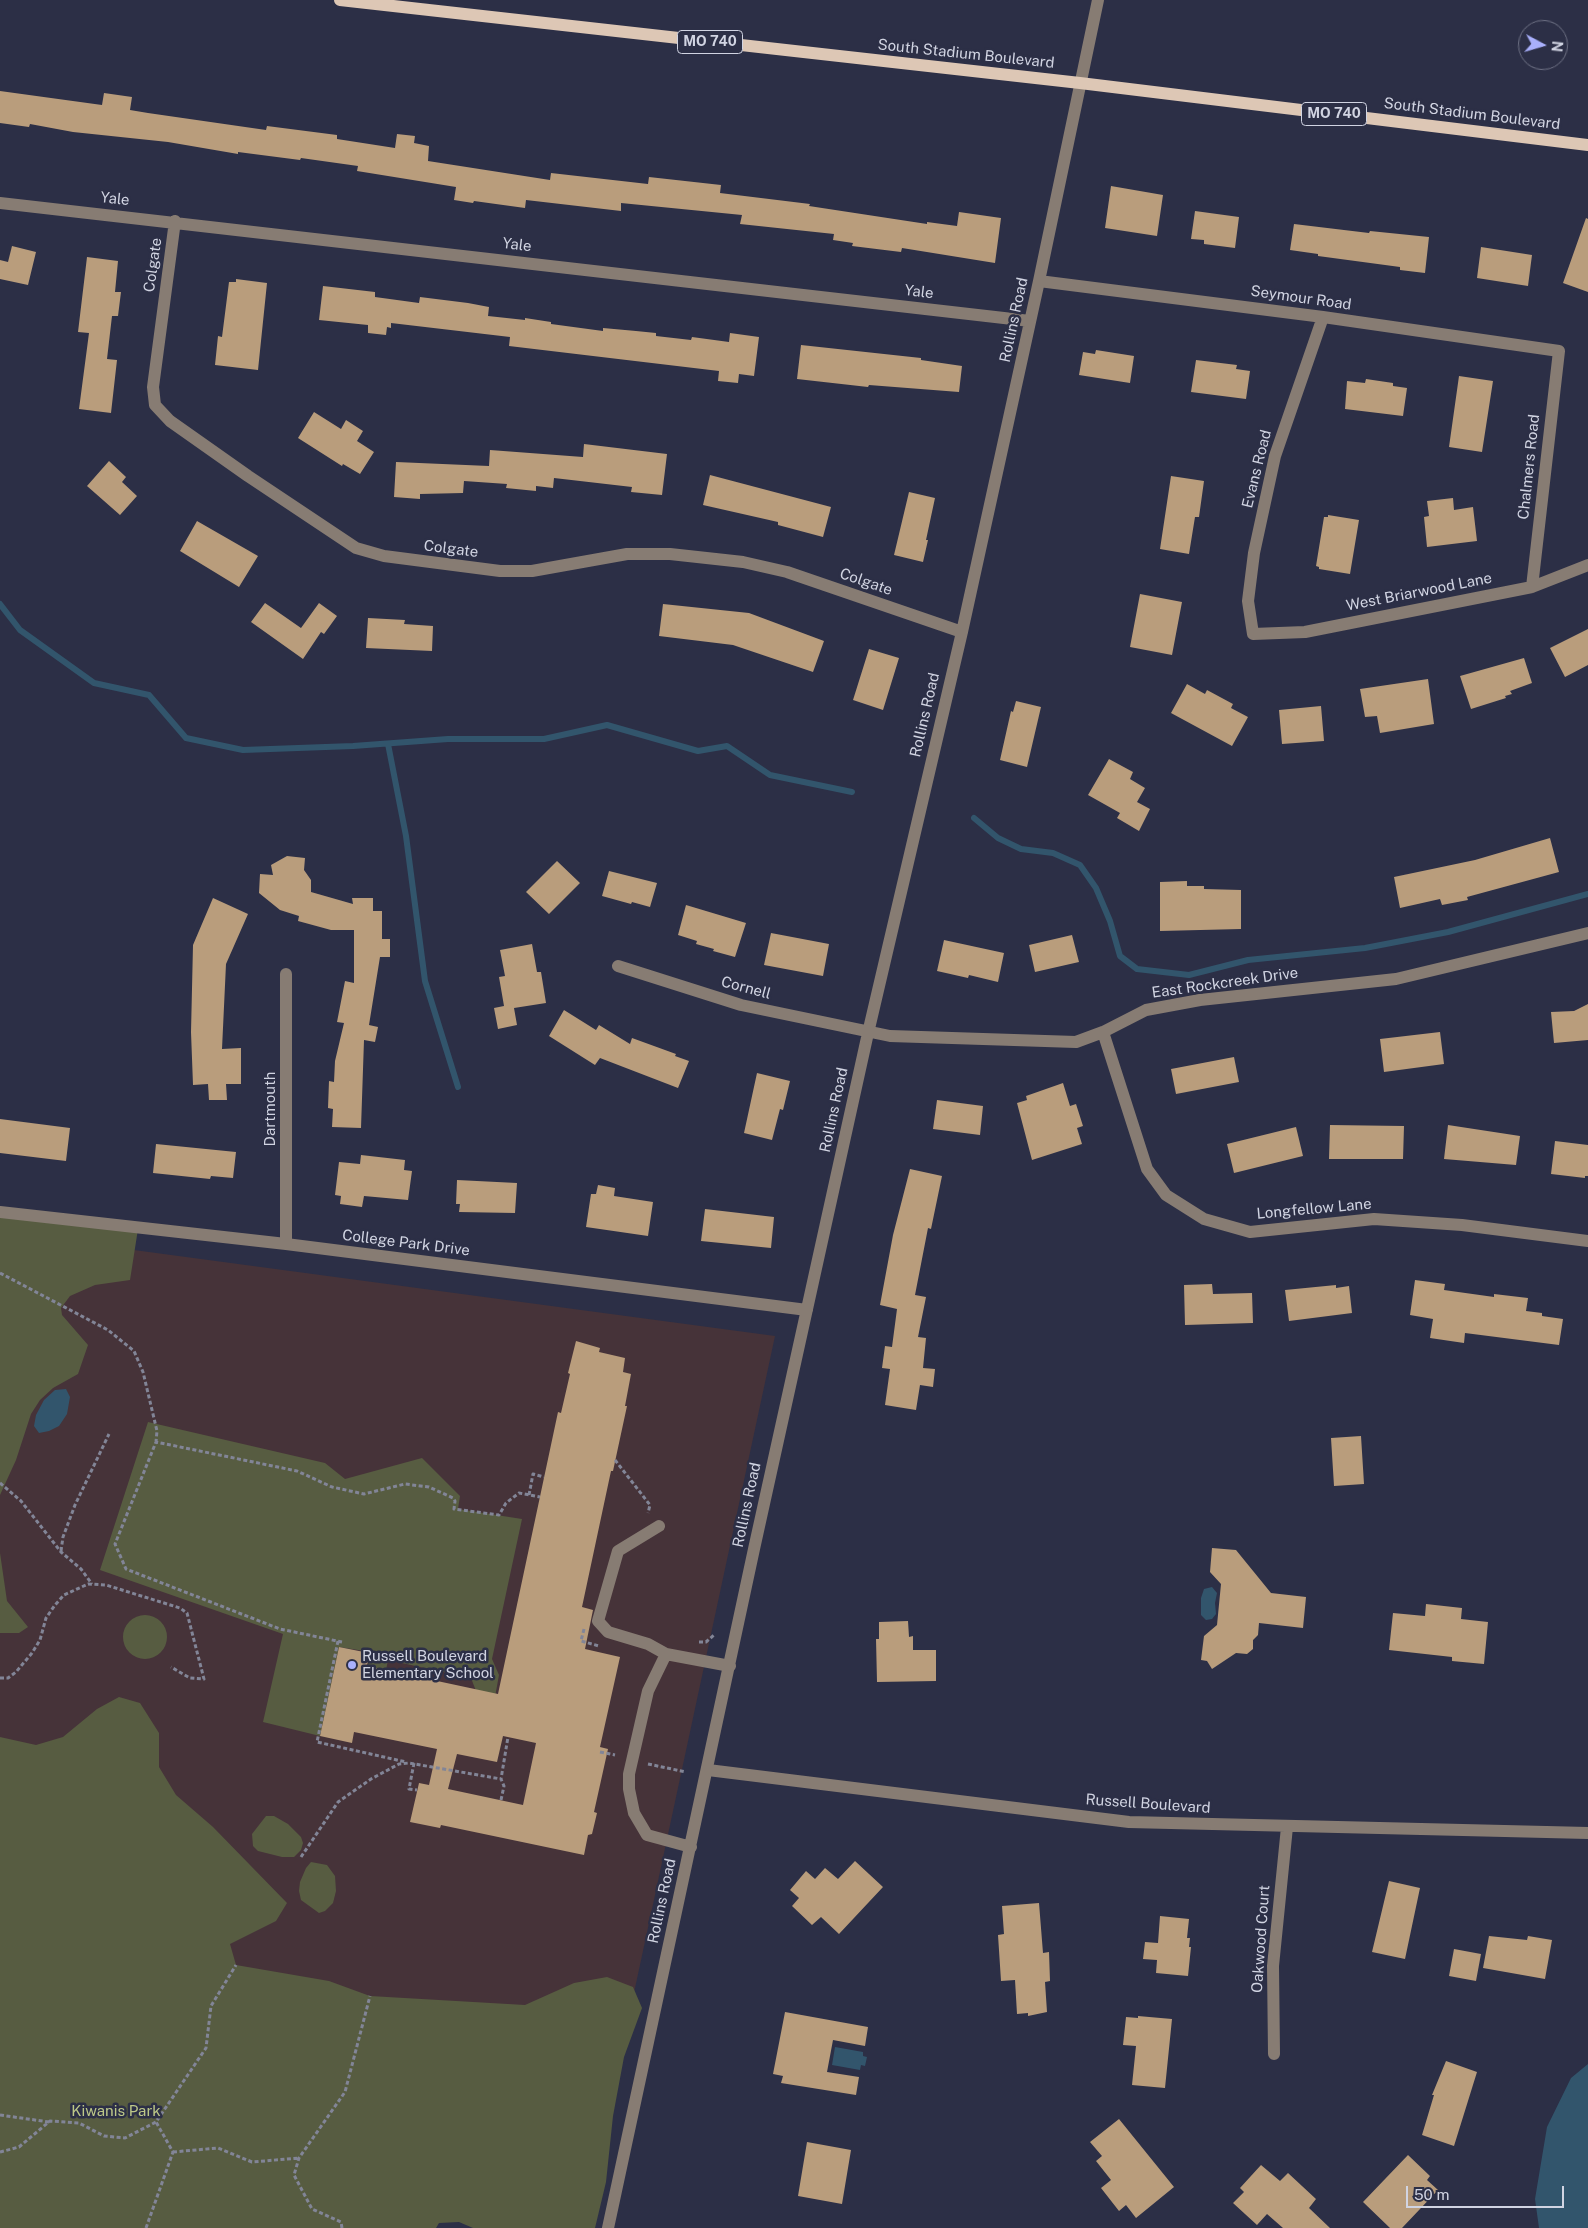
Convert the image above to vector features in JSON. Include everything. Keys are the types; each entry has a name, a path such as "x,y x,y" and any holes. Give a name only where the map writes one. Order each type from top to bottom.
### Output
{"main road":[{"name":"South Stadium Boulevard","path":"340,0 1080,83 1588,145"}],"street":[{"name":"Rollins Road","path":"608,2228 868,1032 962,632 1098,0"},
{"name":"Yale","path":"0,203 176,221 1030,321"},
{"name":"Colgate","path":"176,221 153,387 155,405 170,421 356,548 384,556 500,571 532,572 627,554 670,554 742,562 787,572 962,632"},
{"name":"Seymour Road","path":"1039,281 1323,317 1559,351"},
{"name":"Evans Road","path":"1253,634 1248,601 1254,553 1275,456 1323,317"},
{"name":"Chalmers Road","path":"1532,587 1559,351"},
{"name":"West Briarwood Lane","path":"1253,634 1305,632 1532,587 1588,565"},
{"name":"East Rockcreek Drive","path":"868,1032 902,1038 1076,1042 1103,1032 1146,1010 1200,1000 1396,979 1588,933"},
{"name":"Cornell","path":"618,966 741,1005 868,1032"},
{"name":"Dartmouth","path":"286,974 286,1244"},
{"name":"Longfellow Lane","path":"1103,1032 1147,1169 1166,1195 1204,1219 1250,1232 1374,1219 1462,1225 1588,1241"},
{"name":"College Park Drive","path":"0,1212 286,1244 807,1310"},
{"path":"659,1526 618,1551 598,1622 608,1632 648,1644 666,1654 730,1666"},
{"path":"666,1654 648,1691 630,1774 629,1789 634,1813 647,1835 691,1847"},
{"name":"Russell Boulevard","path":"708,1770 1129,1822 1588,1833"},
{"name":"Oakwood Court","path":"1274,2054 1273,1966 1287,1827"}],"path":[{"path":"0,1273 108,1330 134,1351 143,1372 156,1431 156,1442 115,1544 126,1569 280,1629 340,1642 317,1742 501,1779"},
{"path":"61,1552 63,1537 75,1505 109,1434"},
{"path":"156,1442 297,1470 332,1487 364,1494 405,1484 429,1487 453,1498 455,1500 454,1509 499,1515 506,1502 519,1493 540,1497"},
{"path":"529,1495 534,1474 544,1477"},
{"path":"0,1482 21,1501 61,1552 81,1569 92,1584"},
{"path":"0,1678 8,1678 16,1672 32,1653 40,1640 46,1618 60,1600 77,1588 92,1584 106,1585 180,1608 187,1613 204,1680 190,1678 171,1667"},
{"path":"696,1642 706,1642 714,1635"},
{"path":"501,1800 504,1786 501,1779 508,1738"},
{"path":"600,1752 615,1755"},
{"path":"301,1857 338,1802 371,1778 399,1764 409,1762"},
{"path":"414,1763 409,1789 417,1790"},
{"path":"648,1764 686,1772"},
{"path":"0,2115 50,2122 79,2123 104,2136 125,2138 156,2122 206,2048 211,2006 236,1965"},
{"path":"342,2228 341,2222 312,2208 294,2175 299,2158 345,2092 370,1996"},
{"path":"0,2152 19,2147 50,2122"},
{"path":"146,2228 173,2152 156,2122"},
{"path":"173,2152 218,2148 252,2162 299,2158"}],"shaded area":[{"name":"Russell Boulevard Elementary School","path":"22,1235 775,1336 620,2058 0,1978 0,1351"}],"green space":[{"path":"0,1212 138,1229 130,1280 95,1285 70,1296 61,1308 62,1315 88,1345 78,1374 53,1388 40,1400 31,1414 16,1460 0,1495"},
{"path":"148,1422 325,1463 345,1479 422,1458 460,1496 458,1509 522,1519 492,1659 499,1675 493,1708 476,1691 471,1678 388,1660 386,1670 368,1666 371,1652 339,1647 320,1736 263,1722 283,1634 100,1570"},
{"path":"0,1553 7,1601 28,1627 19,1633 0,1633"},
{"path":"141,1615 149,1615 161,1621 167,1637 161,1653 149,1659 141,1659 129,1653 123,1641 123,1633 129,1621"},
{"name":"Kiwanis Park","path":"119,1697 140,1703 159,1733 159,1767 176,1795 213,1827 287,1903 276,1921 230,1944 236,1965 329,1981 370,1996 525,2005 574,1983 607,1977 633,1987 642,2008 624,2057 613,2116 606,2182 595,2228 473,2228 459,2222 439,2223 436,2228 0,2228 0,1737 36,1745 63,1737 97,1709"},
{"path":"266,1816 274,1816 288,1824 301,1837 303,1843 301,1850 294,1857 282,1857 258,1851 253,1846 252,1834"},
{"path":"311,1862 327,1865 335,1876 336,1891 333,1903 325,1911 319,1913 301,1900 299,1891 300,1882"}],"water":[{"path":"66,1389 70,1397 67,1414 59,1426 39,1433 34,1426 36,1415 44,1400 55,1390"},
{"path":"1212,1587 1217,1593 1215,1603 1216,1614 1212,1619 1206,1620 1201,1615 1201,1598 1204,1589"},
{"path":"835,2047 863,2052 863,2056 867,2057 865,2066 861,2065 860,2070 832,2065"},
{"path":"1588,2064 1588,2228 1539,2228 1535,2199 1547,2127 1571,2078"}],"building":[{"path":"0,91 102,105 104,93 132,97 130,110 266,130 267,126 337,135 337,139 395,148 397,134 415,136 414,143 429,146 428,161 550,180 551,173 648,184 649,177 721,185 720,193 810,204 809,206 927,224 927,222 957,226 959,212 1001,218 995,263 902,248 901,252 852,246 853,243 833,240 834,234 740,224 742,215 621,203 621,211 526,200 525,208 474,201 473,203 454,200 456,187 357,171 358,166 301,158 300,160 238,152 238,154 168,142 73,132 30,124 29,127 0,123"},
{"path":"1111,186 1163,195 1157,236 1105,228"},
{"path":"1195,211 1239,217 1235,248 1204,244 1204,240 1191,239"},
{"path":"1586,218 1588,219 1588,292 1563,283"},
{"path":"1294,224 1369,233 1370,231 1429,237 1425,273 1400,270 1400,267 1318,256 1318,254 1290,250"},
{"path":"12,246 36,252 28,285 0,279 0,260 8,262"},
{"path":"1481,247 1532,255 1528,286 1477,278"},
{"path":"87,257 118,261 115,292 121,292 118,316 112,316 107,359 117,360 111,413 79,409 89,333 78,332"},
{"path":"236,279 267,283 258,370 215,365 218,336 222,337 229,282 236,282"},
{"path":"323,286 375,292 375,297 419,303 420,297 468,303 489,307 488,316 525,320 525,318 551,322 551,324 603,331 603,328 656,333 656,336 691,340 692,337 729,342 730,333 759,337 754,376 739,374 738,383 718,381 719,371 509,346 510,337 391,323 391,328 387,327 386,335 368,333 368,325 319,320"},
{"path":"801,345 921,358 921,360 962,366 959,392 869,385 868,387 797,379"},
{"path":"1096,350 1134,356 1130,383 1079,375 1083,352 1095,354"},
{"path":"1196,360 1237,365 1236,369 1250,371 1246,399 1191,392"},
{"path":"1459,376 1493,381 1482,452 1449,447"},
{"path":"1366,379 1393,383 1393,386 1407,388 1403,416 1345,409 1347,381 1365,383"},
{"path":"314,412 341,429 346,420 363,431 357,441 374,452 360,474 343,464 342,466 298,438"},
{"path":"584,444 667,454 662,495 631,492 632,487 554,478 553,488 536,486 536,491 506,488 507,484 464,481 463,493 420,494 420,499 394,497 396,462 489,466 490,450 583,457"},
{"path":"109,461 126,477 122,482 137,496 120,515 87,486"},
{"path":"710,475 831,507 823,537 778,525 778,522 703,505"},
{"path":"1171,476 1204,481 1199,517 1195,517 1189,554 1160,549"},
{"path":"909,492 935,498 923,562 894,555"},
{"path":"1453,498 1454,510 1473,507 1477,541 1427,547 1424,517 1429,516 1427,501"},
{"path":"1328,515 1359,520 1350,574 1319,569 1316,566 1324,517 1328,517"},
{"path":"197,521 258,556 239,587 180,551"},
{"path":"1140,594 1182,602 1172,655 1130,647"},
{"path":"265,603 301,628 319,603 337,616 324,634 321,632 303,659 251,622"},
{"path":"663,604 749,613 824,641 813,672 733,645 659,636"},
{"path":"368,618 405,620 404,624 433,626 432,651 366,648"},
{"path":"1588,629 1588,665 1565,677 1550,648"},
{"path":"869,649 899,658 883,710 853,700"},
{"path":"1524,658 1532,683 1510,691 1512,694 1505,696 1506,698 1471,709 1460,676"},
{"path":"1428,679 1434,724 1380,733 1377,716 1365,717 1360,689"},
{"path":"1187,684 1205,694 1207,690 1233,704 1231,708 1248,717 1232,746 1171,713"},
{"path":"1016,701 1041,707 1027,767 1000,760 1011,711 1013,712"},
{"path":"1321,706 1324,741 1282,744 1279,710"},
{"path":"1109,759 1133,772 1130,779 1145,788 1137,802 1150,809 1139,831 1117,818 1120,813 1088,795"},
{"path":"1550,838 1559,872 1467,897 1468,900 1442,905 1440,899 1400,908 1394,877 1475,860"},
{"path":"287,856 305,858 304,870 311,880 311,892 353,904 352,898 373,898 373,911 382,911 382,939 390,939 390,957 380,957 369,1025 378,1027 375,1042 364,1040 361,1128 332,1127 333,1109 328,1108 329,1081 334,1082 335,1061 344,1023 337,1022 345,981 354,983 354,930 331,930 298,921 299,916 280,910 259,893 260,874 273,875 271,865"},
{"path":"557,861 580,883 549,914 526,892"},
{"path":"609,871 657,883 650,907 602,896"},
{"path":"1187,881 1187,886 1204,886 1204,889 1241,890 1241,929 1160,931 1160,882"},
{"path":"213,898 248,914 226,964 222,1049 241,1048 241,1084 226,1084 227,1100 209,1100 208,1084 193,1085 191,1032 193,945"},
{"path":"686,905 746,923 735,957 713,951 714,949 696,944 697,941 678,935"},
{"path":"771,933 829,944 823,976 764,965"},
{"path":"1072,935 1079,962 1035,972 1029,945"},
{"path":"944,940 1004,953 998,982 969,975 968,978 937,971"},
{"path":"532,944 537,972 541,972 546,1003 514,1008 517,1025 498,1029 494,1008 504,1006 499,977 505,976 500,950"},
{"path":"1588,1004 1588,1040 1554,1043 1551,1012 1574,1011"},
{"path":"564,1010 596,1030 599,1025 630,1044 632,1038 676,1054 675,1056 689,1061 678,1088 600,1058 595,1065 549,1036"},
{"path":"1440,1032 1444,1064 1384,1072 1380,1039"},
{"path":"1234,1057 1239,1082 1176,1094 1171,1069"},
{"path":"757,1073 790,1081 783,1110 780,1109 772,1140 744,1133"},
{"path":"1063,1083 1070,1106 1076,1104 1083,1126 1077,1128 1082,1144 1032,1160 1017,1103 1027,1100 1026,1096"},
{"path":"937,1100 983,1106 980,1135 933,1129"},
{"path":"0,1119 70,1128 66,1161 0,1153"},
{"path":"1330,1125 1404,1126 1403,1159 1329,1159"},
{"path":"1448,1125 1520,1136 1516,1165 1444,1159"},
{"path":"1296,1127 1303,1156 1234,1173 1227,1144"},
{"path":"1555,1141 1588,1145 1588,1176 1585,1176 1585,1178 1551,1174"},
{"path":"156,1144 236,1152 233,1178 211,1176 210,1179 153,1173"},
{"path":"361,1155 405,1160 404,1170 412,1171 408,1200 364,1196 362,1207 340,1204 341,1196 335,1195 339,1162 360,1164"},
{"path":"910,1169 942,1176 931,1229 928,1228 915,1295 926,1297 918,1337 926,1338 923,1368 935,1369 933,1387 920,1385 916,1410 885,1405 890,1369 882,1368 885,1346 892,1347 897,1309 880,1305 893,1235"},
{"path":"457,1180 517,1183 515,1213 459,1212 460,1204 456,1204"},
{"path":"598,1185 615,1188 614,1196 653,1202 648,1236 586,1227 591,1194 596,1194"},
{"path":"705,1209 774,1217 771,1248 701,1241"},
{"path":"1415,1280 1445,1284 1444,1290 1494,1297 1494,1294 1528,1298 1526,1311 1542,1313 1542,1316 1563,1319 1559,1345 1465,1333 1464,1343 1430,1338 1433,1319 1410,1315"},
{"path":"1212,1284 1213,1294 1252,1293 1253,1323 1185,1325 1184,1285"},
{"path":"1336,1285 1336,1288 1349,1286 1352,1313 1289,1321 1285,1290"},
{"name":"Russell Boulevard Elementary School","path":"576,1341 600,1348 599,1352 625,1358 623,1372 631,1374 625,1406 627,1406 582,1607 593,1610 585,1649 620,1657 600,1747 608,1749 594,1812 597,1813 592,1834 588,1835 584,1855 441,1825 440,1828 410,1822 419,1783 429,1785 437,1749 354,1732 352,1743 320,1736 339,1647 369,1653 367,1666 498,1694 558,1412 561,1413 570,1374 568,1373","holes":["503,1736 536,1743 523,1805 448,1789 457,1754 497,1762"]},
{"path":"1361,1436 1364,1484 1334,1486 1331,1438"},
{"path":"1212,1548 1236,1550 1271,1593 1306,1597 1303,1628 1259,1623 1258,1635 1253,1640 1253,1649 1247,1654 1236,1653 1212,1669 1207,1661 1201,1660 1204,1636 1217,1625 1221,1584 1210,1572"},
{"path":"1426,1604 1462,1608 1461,1619 1488,1622 1484,1664 1452,1661 1452,1657 1389,1650 1393,1613 1425,1616"},
{"path":"908,1621 909,1637 913,1636 913,1650 936,1650 936,1681 877,1682 876,1639 879,1639 879,1622"},
{"path":"855,1861 883,1887 839,1934 821,1917 812,1925 792,1906 799,1898 790,1890 806,1871 815,1879 825,1868 838,1879"},
{"path":"1389,1881 1420,1888 1405,1959 1372,1952"},
{"path":"1039,1903 1043,1953 1049,1952 1050,1981 1045,1982 1047,2012 1028,2016 1028,2013 1017,2014 1015,1980 1001,1981 998,1935 1004,1934 1002,1906"},
{"path":"1160,1916 1189,1919 1187,1938 1190,1938 1189,1947 1191,1947 1188,1976 1156,1973 1157,1960 1143,1959 1145,1942 1158,1943"},
{"path":"1489,1936 1527,1940 1528,1936 1552,1940 1545,1979 1483,1968"},
{"path":"1454,1949 1481,1954 1476,1981 1449,1976"},
{"path":"785,2012 868,2027 865,2046 833,2040 827,2072 859,2077 856,2095 781,2083 783,2076 773,2074"},
{"path":"1138,2016 1172,2019 1165,2088 1132,2085 1136,2046 1123,2045 1126,2017 1138,2018"},
{"path":"1446,2061 1477,2072 1454,2146 1422,2135 1434,2095 1432,2095"},
{"path":"1119,2119 1174,2187 1136,2218 1126,2205 1119,2211 1101,2188 1111,2180 1096,2161 1102,2156 1090,2142"},
{"path":"807,2142 851,2150 842,2204 798,2196"},
{"path":"1408,2155 1430,2176 1427,2180 1438,2190 1402,2228 1390,2228 1363,2202"},
{"path":"1261,2165 1280,2181 1288,2173 1316,2199 1309,2208 1330,2228 1283,2228 1267,2214 1257,2225 1233,2203 1244,2192 1240,2188"}],"waterway":[{"path":"0,604 20,630 94,683 149,695 186,738 243,750 353,746 448,739 544,739 607,725 698,751 727,746 770,775 852,792"},
{"path":"388,744 406,836 425,981 458,1087"},
{"path":"974,818 998,838 1021,849 1053,853 1080,865 1096,888 1110,921 1120,956 1137,969 1189,975 1248,960 1365,948 1448,932 1588,894"}],"place":[{"name":"Russell Boulevard Elementary School","path":"352,1665"}]}
